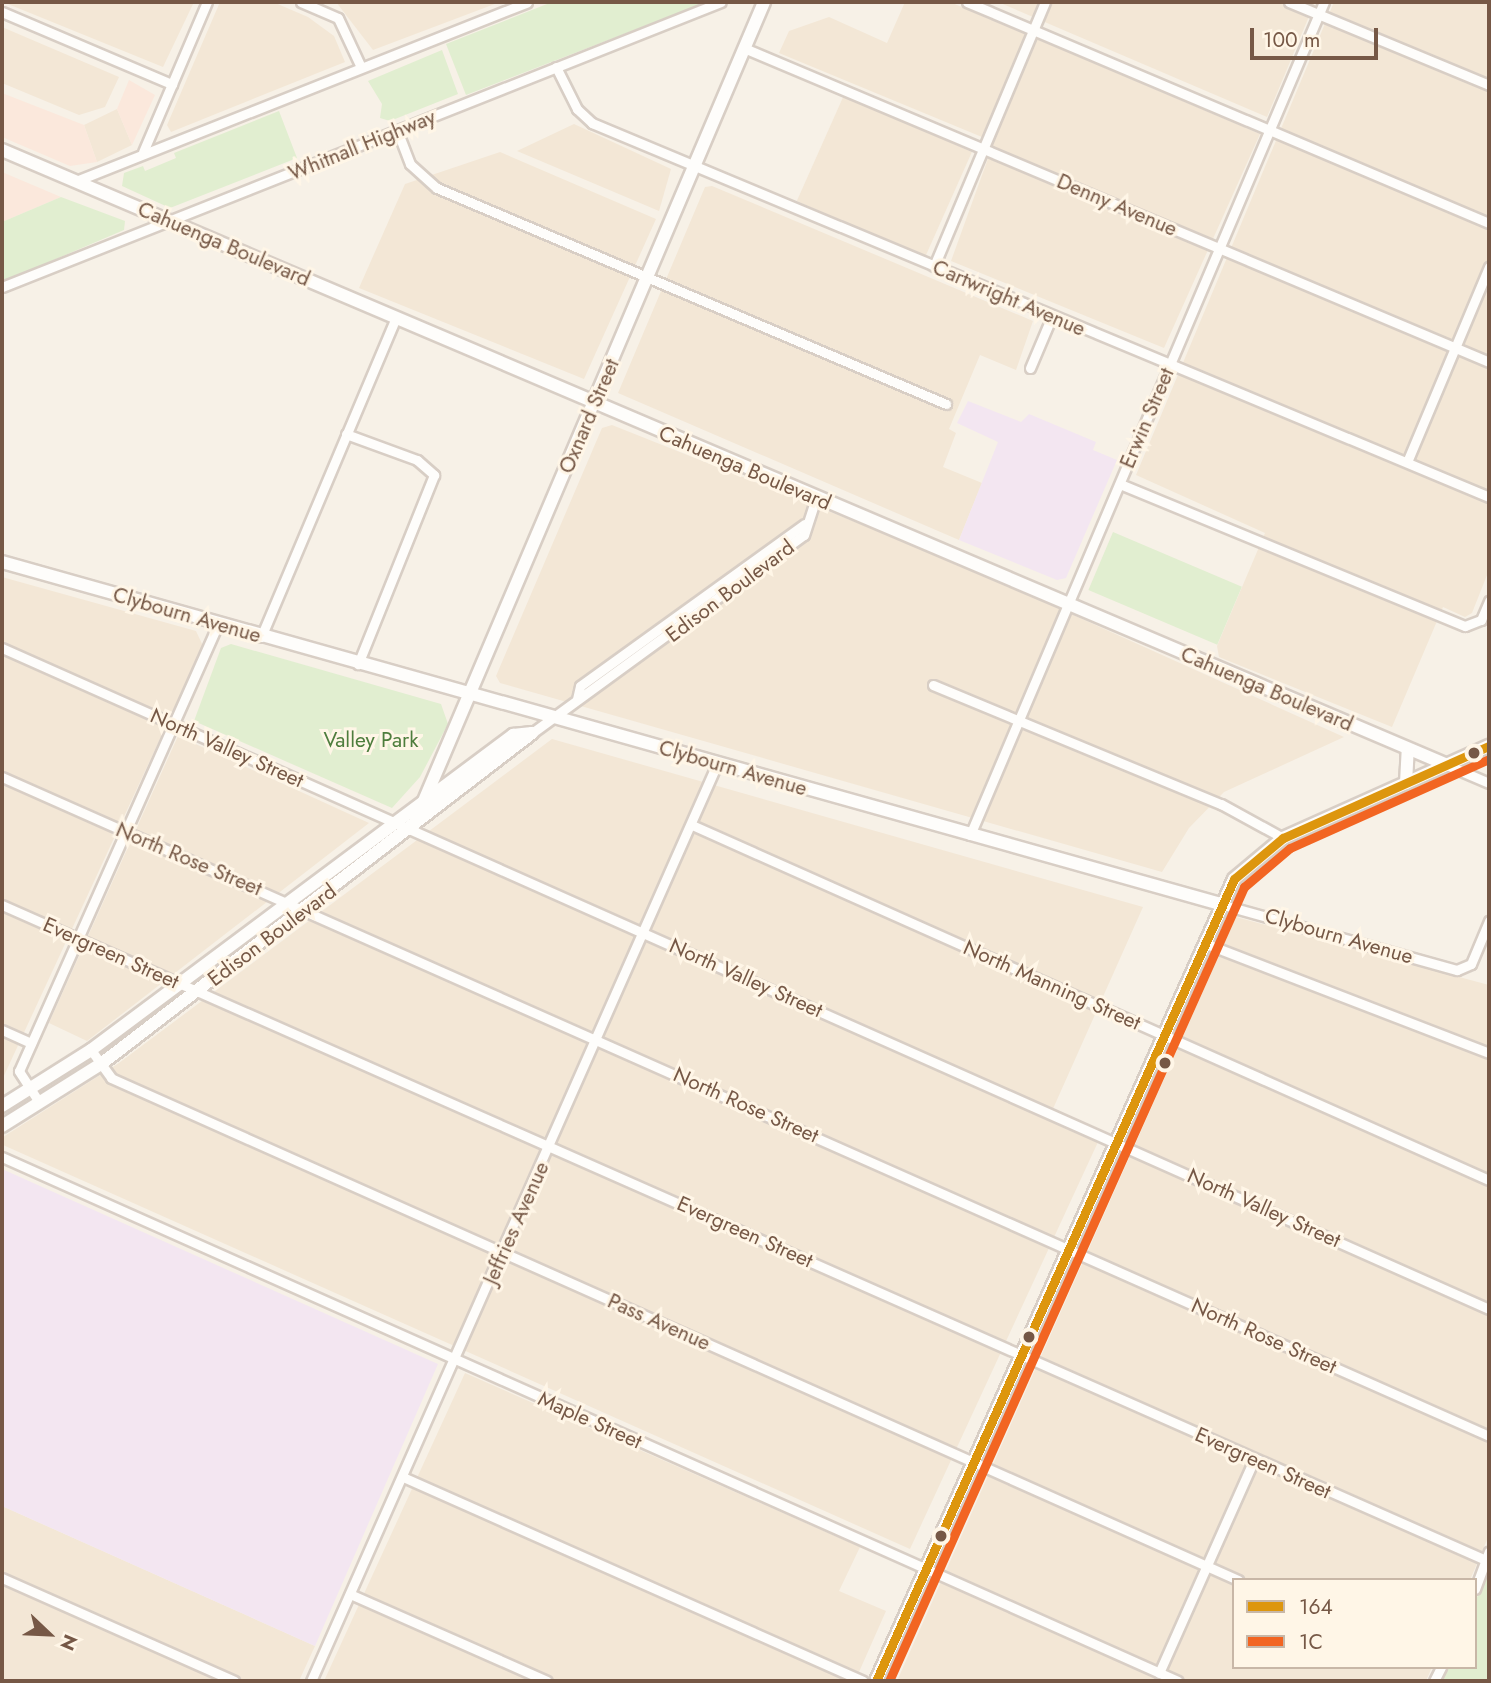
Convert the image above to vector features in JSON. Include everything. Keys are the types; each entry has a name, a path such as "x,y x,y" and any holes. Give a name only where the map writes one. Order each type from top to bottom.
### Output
{"main road":[{"name":"Oxnard Street","path":"412,829 764,2"},
{"name":"Cahuenga Boulevard","path":"2,150 1447,765"},
{"name":"Clybourn Avenue","path":"2,562 261,637 1220,904"},
{"name":"Edison Boulevard","path":"2,1106 91,1050 513,735 532,733"},
{"name":"Edison Boulevard","path":"2,1126 101,1064 412,829 532,733"},
{"path":"876,1681 1220,904 1249,863 1283,838 1489,746"},
{"path":"1406,783 1408,749"}],"street":[{"path":"143,152 207,2"},
{"path":"301,2 338,18 360,65"},
{"path":"76,181 360,65 527,2"},
{"name":"Whitnall Highway","path":"2,287 721,2"},
{"path":"967,2 1489,223"},
{"path":"934,266 1045,2"},
{"path":"1289,2 1489,85"},
{"name":"Erwin Street","path":"970,835 1324,2"},
{"path":"2,12 172,84"},
{"name":"Denny Avenue","path":"744,48 1489,362"},
{"name":"Cartwright Avenue","path":"556,67 581,115 695,166 1489,497"},
{"path":"397,130 411,164 437,188 947,404"},
{"path":"1407,462 1489,267"},
{"path":"1030,368 1052,316"},
{"path":"261,637 396,318"},
{"path":"346,434 417,460 434,475 358,664"},
{"path":"1120,484 1465,626 1481,620 1489,601"},
{"name":"Edison Boulevard","path":"532,733 556,719 577,699 580,686 805,524 816,498"},
{"path":"39,1102 19,1071 218,624"},
{"name":"North Valley Street","path":"2,648 1489,1309"},
{"path":"933,685 1221,804 1283,838"},
{"name":"Jeffries Avenue","path":"311,1681 718,764"},
{"name":"Cahuenga Boulevard","path":"1447,765 1489,783"},
{"name":"North Rose Street","path":"2,777 1489,1436"},
{"name":"North Manning Street","path":"692,824 1489,1180"},
{"name":"Clybourn Avenue","path":"1220,904 1464,969 1489,921"},
{"name":"Evergreen Street","path":"2,905 550,1145 1254,1460 1489,1556"},
{"path":"1203,943 1489,1053"},
{"path":"2,1030 31,1043"},
{"name":"Pass Avenue","path":"91,1050 111,1079 1234,1578"},
{"name":"Maple Street","path":"2,1157 1178,1681"},
{"path":"1159,1673 1254,1460"},
{"path":"403,1477 863,1681"},
{"path":"1477,1584 1489,1556"},
{"path":"2,1578 234,1681"},
{"path":"350,1594 547,1681"}],"shaded area":[{"path":"3,2 194,2 163,67"},
{"path":"220,2 273,2 308,17 334,36 345,62 171,132 167,125"},
{"path":"336,2 500,2 373,50"},
{"path":"905,2 950,2 1260,134 1164,348 951,261 994,142 779,53 789,31 829,17 887,43"},
{"path":"998,2 1315,2 1267,117"},
{"path":"1334,2 1489,2 1489,570 1472,613 1465,617 1443,607 1392,727 1219,657 1217,646 1265,533 1136,475"},
{"path":"2,27 119,77 105,107 79,115 2,83"},
{"path":"129,80 155,95 132,145 117,109"},
{"path":"2,93 84,125 97,162 70,166 2,137"},
{"path":"844,95 972,152 925,258 797,201"},
{"path":"117,109 132,145 97,162 84,125"},
{"path":"574,124 671,169 659,211 517,151"},
{"path":"500,152 656,219 584,379 359,288 405,184"},
{"path":"2,172 61,197 2,222"},
{"path":"712,186 1033,321 1016,370 980,355 949,429 956,433 943,467 982,483 959,540 618,393 705,187"},
{"path":"968,401 1021,422 1029,414 1096,442 1093,450 1117,460 1066,578 1057,580 959,540 998,442 957,423"},
{"path":"612,425 953,561 1344,737 1224,792 1189,828 1162,872 500,683 496,676 602,428"},
{"path":"2,577 196,631 203,646 2,1080"},
{"path":"178,736 369,823 87,1041 49,1023"},
{"path":"552,739 1143,907 1048,1120 1098,1142 910,1549 3,1145 3,1137 119,1063"},
{"path":"1236,917 1489,985 1489,1535 1471,1578 1232,1578 1232,1669 1431,1669 1426,1681 897,1681"},
{"path":"2,1169 438,1364 315,1646 2,1506"},
{"path":"465,1373 860,1547 839,1591 886,1611 855,1681 324,1681"},
{"path":"2,1506 315,1646 299,1681 2,1681"}],"green space":[{"path":"552,2 707,2 466,95 446,44"},
{"path":"442,50 458,94 390,121 380,118 382,104 368,81"},
{"path":"279,111 297,158 170,208 122,186 124,173 143,166 145,171 176,158 174,153"},
{"path":"61,197 125,221 124,230 2,282 2,222"},
{"path":"1113,532 1242,587 1217,645 1088,590"},
{"name":"Valley Park","path":"231,644 441,704 448,724 420,777 392,808 194,721 221,648"},
{"path":"1489,1570 1489,1681 1440,1681 1445,1669 1477,1669 1477,1597"}],"transit line":[{"name":"164","path":"876,1681 1234,879 1283,838 1489,746"},
{"name":"1C","path":"889,1681 1244,887 1290,848 1489,759"}]}
